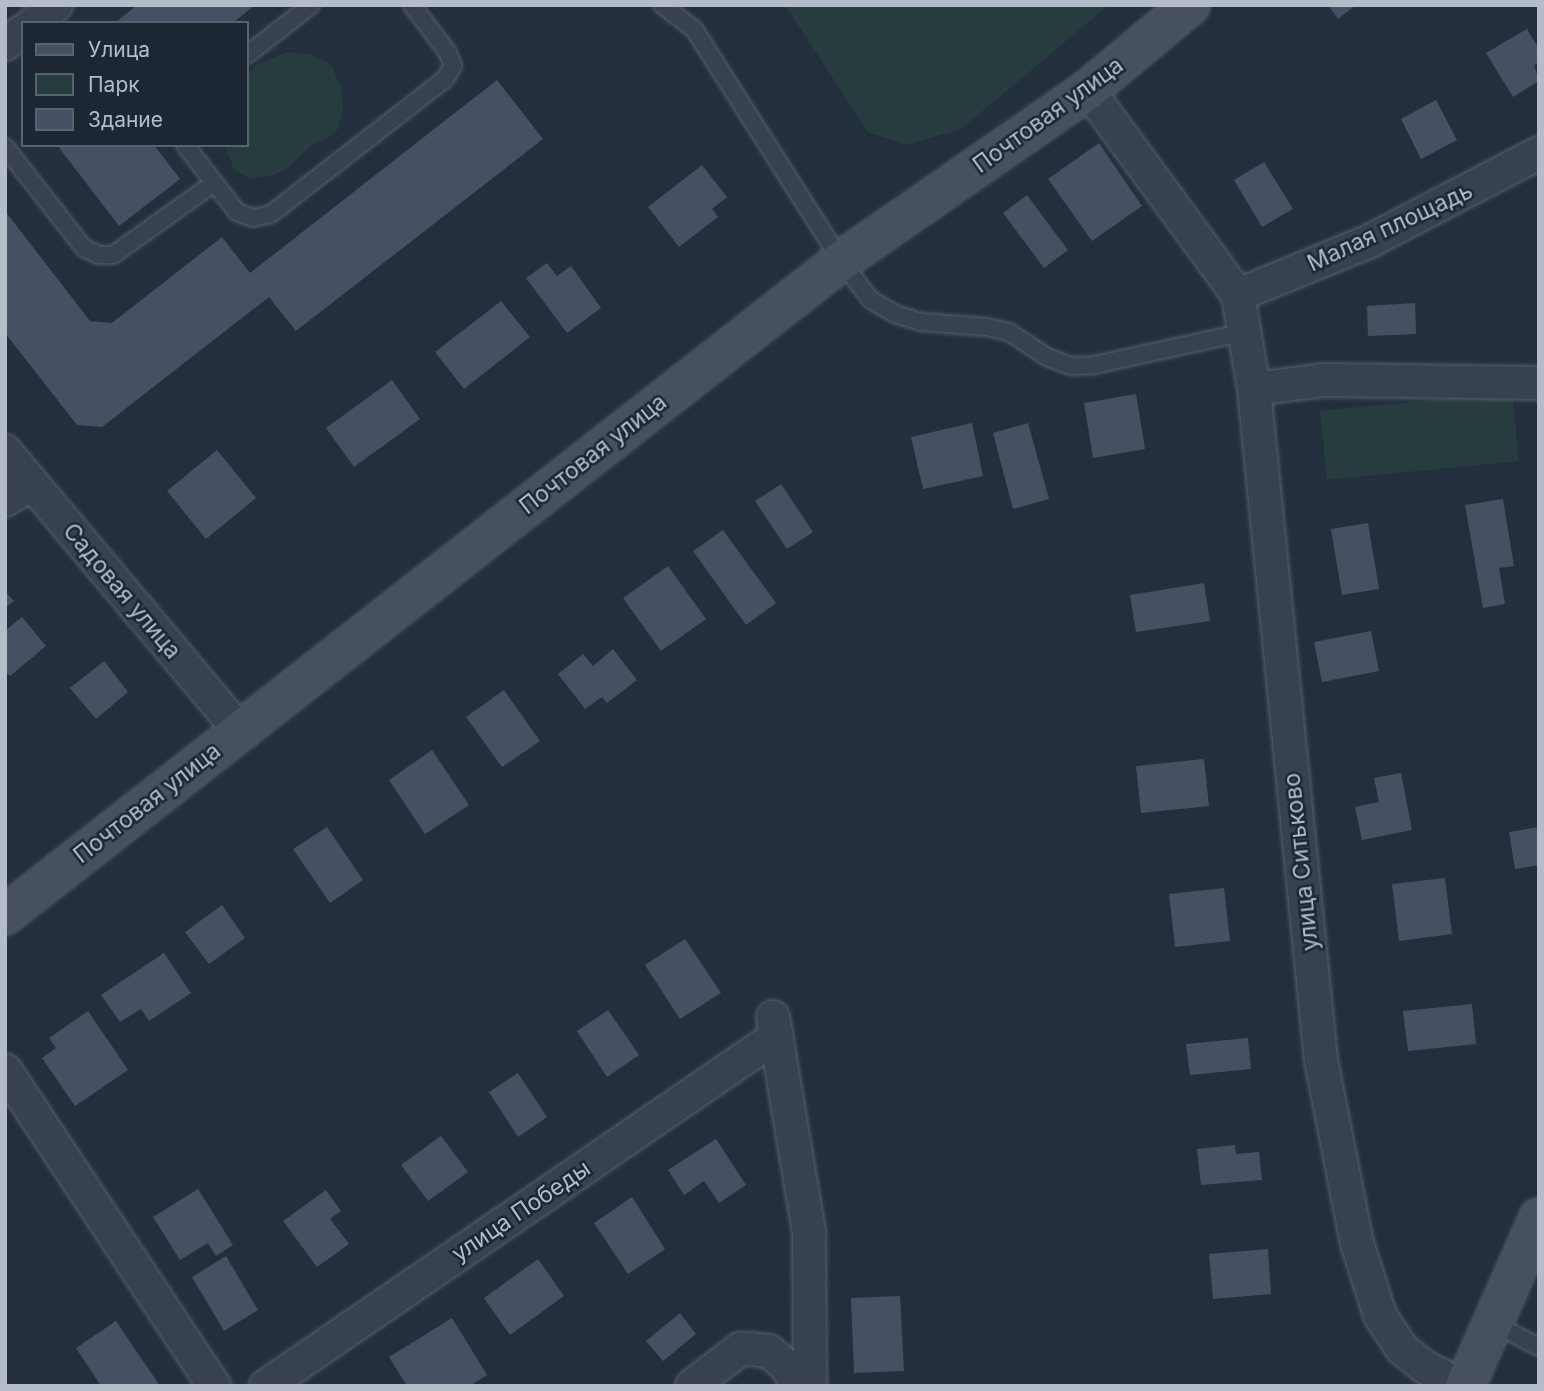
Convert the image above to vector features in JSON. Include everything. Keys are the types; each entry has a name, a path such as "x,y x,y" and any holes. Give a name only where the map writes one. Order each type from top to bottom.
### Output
{"street":[{"path":"36,21 56,5"},
{"name":"Почтовая улица","path":"5,915 841,261 1088,90 1190,5"},
{"path":"5,44 21,32"},
{"path":"1088,90 1238,295"},
{"name":"Малая площадь","path":"1238,295 1370,241 1539,153"},
{"name":"улица Ситьково","path":"1238,295 1254,389 1321,1060 1357,1243 1380,1315 1402,1349 1425,1367 1462,1386"},
{"path":"1254,389 1325,380 1539,383"},
{"name":"Садовая улица","path":"5,451 239,730"},
{"path":"5,500 32,484"},
{"name":"улица Победы","path":"266,1386 775,1026 810,1231 810,1386"},
{"path":"5,1070 214,1386"},
{"path":"1462,1386 1537,1228"},
{"path":"692,1386 740,1349 750,1349 769,1351 786,1366 798,1386"}],"lane":[{"path":"248,54 311,5"},
{"path":"187,147 237,212 253,218 271,214 445,79 453,66 449,53 412,5"},
{"path":"662,5 694,29 841,261 871,300 895,314 921,322 987,327 1009,332 1047,357 1071,366 1094,365 1244,331"},
{"path":"5,147 84,248 99,255 113,255 214,183"},
{"path":"1493,1323 1539,1347"}],"green space":[{"path":"785,5 1109,5 961,129 906,145 868,132"},
{"path":"286,52 309,54 331,64 341,88 343,110 338,129 327,139 313,144 288,168 271,176 249,178 234,170 226,147 248,147 248,73 255,66"},
{"path":"1512,392 1519,461 1327,480 1320,411"}],"building":[{"path":"137,5 255,5 235,21 117,21"},
{"path":"1328,5 1356,5 1338,19"},
{"path":"1527,29 1539,49 1539,63 1534,65 1539,81 1513,97 1486,53"},
{"path":"497,80 543,139 296,331 269,297 102,427 77,425 5,333 5,211 90,321 112,323 222,237 250,273"},
{"path":"1436,100 1457,140 1421,159 1401,119"},
{"path":"1099,143 1142,206 1092,241 1048,179"},
{"path":"59,147 156,147 180,179 119,226"},
{"path":"1264,162 1293,209 1262,227 1234,180"},
{"path":"702,165 727,197 712,209 718,217 679,247 648,207"},
{"path":"1027,195 1068,250 1044,268 1003,213"},
{"path":"547,263 557,276 571,266 601,308 567,333 526,278"},
{"path":"501,301 530,337 464,389 435,352"},
{"path":"1415,303 1416,334 1368,336 1367,306"},
{"path":"392,380 420,419 354,467 326,428"},
{"path":"1136,394 1145,449 1093,458 1084,403"},
{"path":"972,423 983,476 923,489 911,437"},
{"path":"1028,423 1049,499 1013,509 993,433"},
{"path":"217,450 256,498 206,539 167,491"},
{"path":"781,484 813,532 787,549 755,501"},
{"path":"1503,499 1514,566 1499,568 1505,604 1483,608 1465,505"},
{"path":"1368,523 1379,589 1342,595 1331,529"},
{"path":"723,530 776,603 746,625 693,551"},
{"path":"668,566 706,619 661,651 623,598"},
{"path":"1204,583 1210,621 1136,632 1130,595"},
{"path":"5,591 14,601 5,608"},
{"path":"22,617 46,646 10,676 5,671 5,631"},
{"path":"1371,631 1379,671 1322,682 1314,642"},
{"path":"613,649 637,680 607,703 602,697 585,709 558,674 583,654 593,666"},
{"path":"104,661 128,692 96,719 70,688"},
{"path":"504,690 540,741 502,767 466,717"},
{"path":"432,750 469,805 425,834 389,780"},
{"path":"1204,759 1209,806 1141,813 1136,766"},
{"path":"1401,773 1412,830 1362,840 1355,807 1379,802 1374,778"},
{"path":"327,827 363,880 330,903 293,849"},
{"path":"1539,827 1539,865 1515,869 1509,832"},
{"path":"1445,878 1452,934 1399,941 1392,884"},
{"path":"1224,888 1230,941 1175,947 1169,894"},
{"path":"222,905 245,938 209,964 185,932"},
{"path":"685,939 721,993 680,1019 645,965"},
{"path":"164,953 191,993 149,1021 141,1009 120,1022 101,995"},
{"path":"1472,1004 1476,1044 1408,1051 1403,1011"},
{"path":"608,1010 639,1055 607,1077 577,1031"},
{"path":"88,1011 128,1070 75,1106 42,1058 56,1048 49,1038"},
{"path":"1248,1038 1251,1069 1190,1075 1186,1044"},
{"path":"518,1073 547,1117 518,1137 489,1092"},
{"path":"441,1136 468,1172 428,1201 401,1165"},
{"path":"716,1139 746,1185 719,1203 704,1181 684,1195 668,1170"},
{"path":"1235,1145 1236,1154 1259,1152 1262,1180 1201,1185 1197,1149"},
{"path":"198,1189 233,1245 216,1256 208,1243 180,1260 153,1217"},
{"path":"326,1190 341,1211 330,1219 349,1244 317,1267 283,1221"},
{"path":"632,1197 665,1249 628,1274 594,1223"},
{"path":"1268,1249 1271,1294 1213,1299 1209,1254"},
{"path":"226,1256 258,1310 224,1331 192,1277"},
{"path":"538,1259 564,1296 510,1335 484,1298"},
{"path":"900,1296 904,1371 854,1373 851,1298"},
{"path":"680,1313 696,1334 663,1361 646,1341"},
{"path":"452,1318 487,1375 470,1386 407,1386 389,1357"},
{"path":"116,1321 158,1383 155,1386 101,1386 76,1348"}]}
